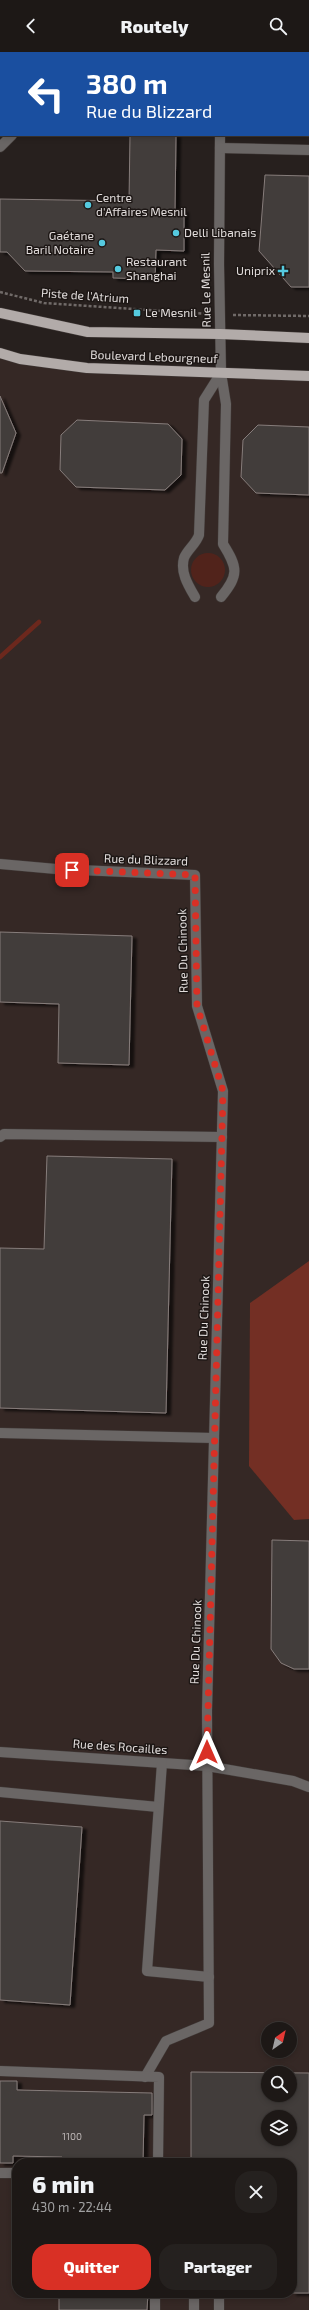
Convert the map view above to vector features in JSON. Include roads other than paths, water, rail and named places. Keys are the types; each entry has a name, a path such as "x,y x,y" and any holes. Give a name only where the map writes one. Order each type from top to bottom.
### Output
{"main road":[{"name":"Boulevard Lebourgneuf","path":"0,313 88,332 220,334 309,338"},
{"name":"Boulevard Lebourgneuf","path":"0,353 20,359 87,368 309,376"}],"street":[{"path":"0,147 11,136"},
{"name":"Rue Le Mesnil","path":"220,136 220,334 221,373 226,404 223,544 234,562 233,582 221,597"},
{"path":"220,148 309,150"},
{"path":"194,596 183,574 184,558 197,543 199,535 204,400 221,373"},
{"name":"Rue du Blizzard","path":"0,864 56,869 195,875"},
{"name":"Rue Du Chinook","path":"145,2077 166,2041 209,2023 207,1766 223,1091 197,1006 195,875"},
{"path":"0,1137 4,1134 222,1136"},
{"path":"0,1433 214,1438"},
{"name":"Rue des Rocailles","path":"0,1752 207,1766 293,1781 309,1786"},
{"path":"162,1763 147,1971 209,1977"},
{"path":"0,1792 158,1807"},
{"path":"0,2071 160,2078 158,2158"},
{"path":"0,2173 12,2173"},
{"path":"155,2298 155,2310"},
{"path":"194,2298 194,2310"},
{"path":"219,2298 219,2310"}],"waterway":[{"path":"0,657 39,622"}],"place":[{"name":"Centre d'Affaires Mesnil","path":"88,205"},
{"name":"Delli Libanais","path":"176,233"},
{"name":"Gaétane Baril Notaire","path":"102,243"},
{"name":"Restaurant Shanghai","path":"118,269"},
{"name":"Uniprix","path":"283,271"},
{"name":"Le Mesnil","path":"137,313"}]}
